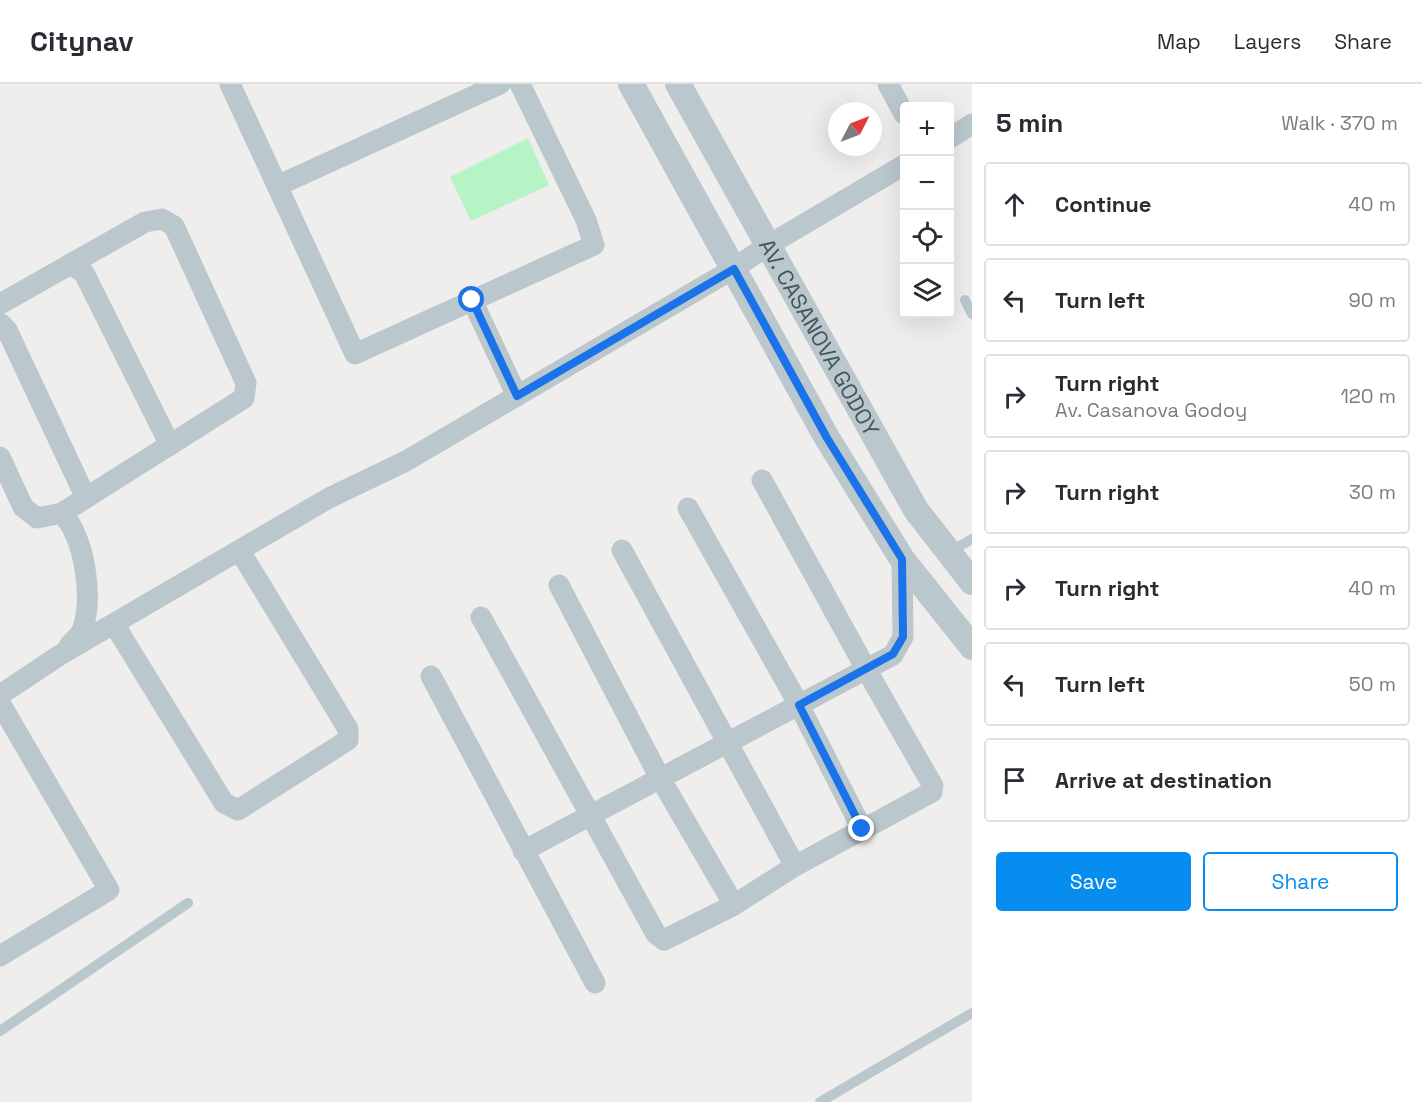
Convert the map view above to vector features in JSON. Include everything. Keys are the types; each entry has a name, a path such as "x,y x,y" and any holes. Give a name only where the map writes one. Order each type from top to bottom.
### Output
{"street":[{"path":"230,84 355,354 594,245 586,220 520,84"},
{"path":"277,186 500,84"},
{"name":"AV. CASANOVA GODOY","path":"631,84 827,438 902,559 972,647"},
{"name":"AV. CASANOVA GODOY","path":"678,84 916,510 972,582"},
{"path":"888,84 900,106"},
{"path":"954,135 972,124"},
{"path":"0,695 60,655 329,498 406,461 734,269 767,246 900,167"},
{"path":"0,304 145,222 162,219 174,226 246,383 244,398 62,513 37,518 23,507 0,457"},
{"path":"70,264 84,273 170,445"},
{"path":"472,300 517,396"},
{"path":"0,323 7,330 86,498"},
{"path":"482,617 660,938 664,940 734,905 795,866 932,792 933,786 762,480"},
{"path":"688,508 799,705 862,829"},
{"path":"60,655 82,630 89,598 83,561 71,523 62,513"},
{"path":"622,550 795,866"},
{"path":"114,624 224,803 238,810 348,740 349,735 348,729 238,551"},
{"path":"524,851 893,654 903,637 902,559"},
{"path":"559,585 660,778 734,905"},
{"path":"431,676 595,983"},
{"path":"0,703 109,890 0,956"}],"lane":[{"path":"964,300 972,314"},
{"path":"949,552 972,539"},
{"path":"0,1031 188,903"},
{"path":"820,1102 972,1013"}],"green space":[{"path":"528,138 549,185 471,221 450,177"}],"route":[{"path":"472,300 517,396 734,269 827,438 902,559 903,637 893,654 799,705 862,829"}]}
